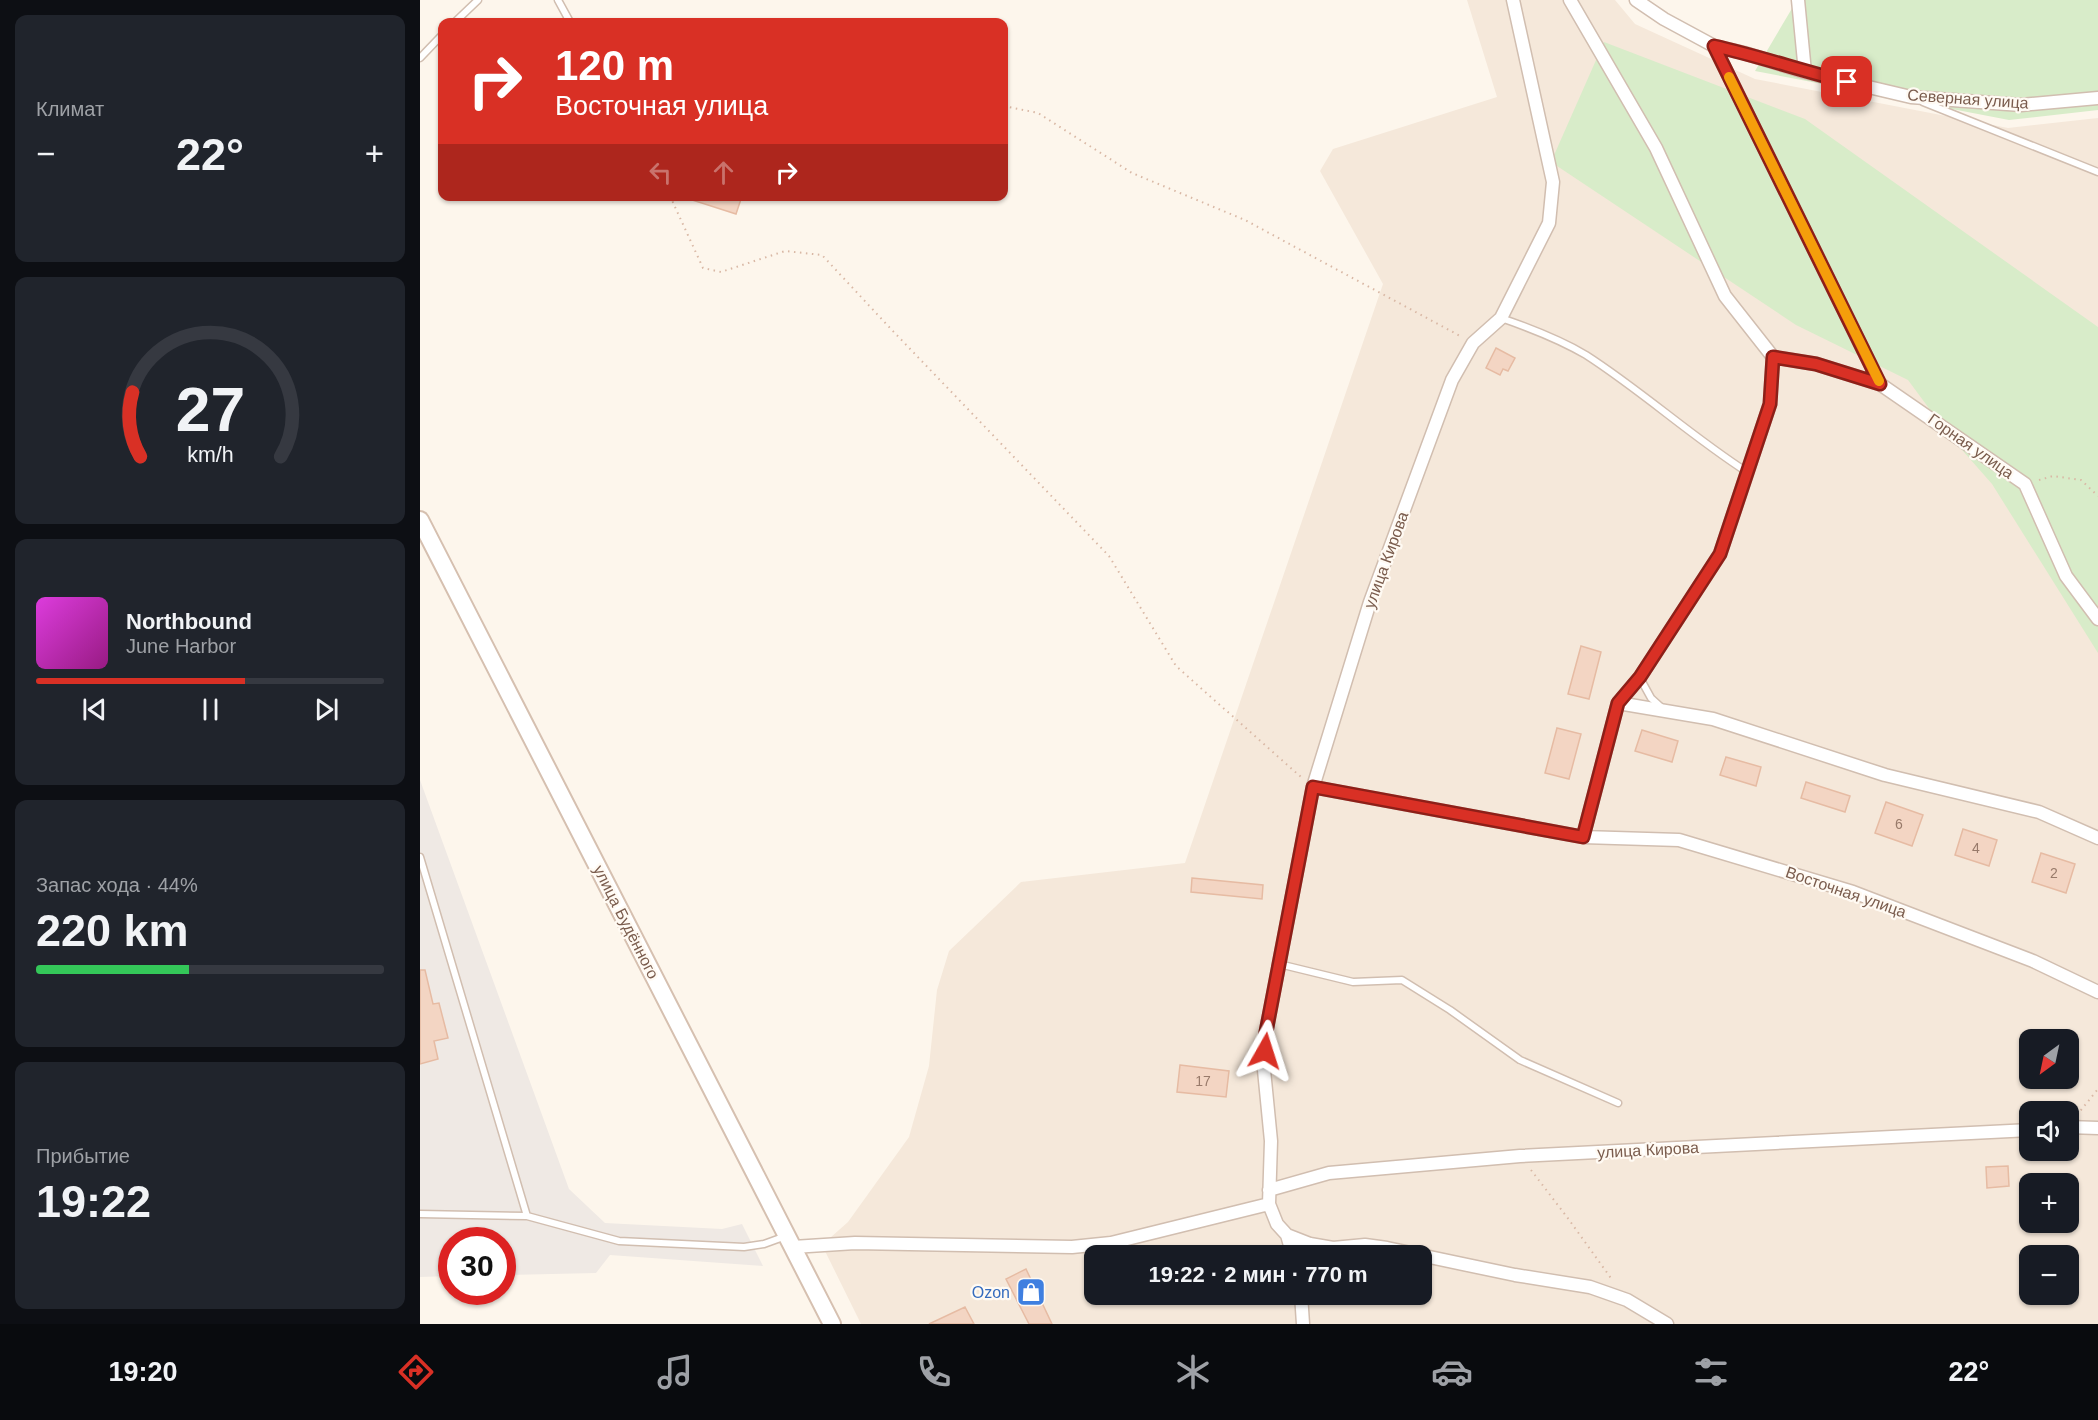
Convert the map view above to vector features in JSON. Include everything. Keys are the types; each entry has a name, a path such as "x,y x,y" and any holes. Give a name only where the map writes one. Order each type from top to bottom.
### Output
{"main road":[{"name":"улица Будённого","path":"420,520 832,1324"}],"street":[{"name":"улица Кирова","path":"1290,1245 1287,1235 1277,1224 1269,1204 1271,1141 1264,1070 1266,1032 1313,787 1370,602 1452,381 1473,343 1501,318 1549,222 1553,182 1513,0"},
{"path":"1570,0 1656,148 1725,296 1773,357 1770,404 1720,554 1640,677 1618,703 1583,837"},
{"name":"Северная улица","path":"1636,0 1664,19 1714,46 1805,72 1911,97 2021,105 2098,98"},
{"path":"1798,0 1805,72"},
{"path":"1714,46 1880,384"},
{"name":"Горная улица","path":"1773,357 1816,364 1880,384 2025,484 2066,576 2098,619"},
{"path":"1618,703 1713,719 1885,775 2039,813 2098,838"},
{"name":"Восточная улица","path":"1313,787 1583,837 1679,840 1842,888 2033,961 2098,992"},
{"path":"2079,1125 2098,1128"},
{"name":"улица Кирова","path":"1269,1190 1329,1173 1520,1156 2019,1131"},
{"path":"790,1242 1072,1247 1111,1243 1269,1204"},
{"path":"1287,1235 1310,1244 1333,1248 1365,1245 1387,1248 1515,1275 1590,1287 1627,1300 1667,1324"},
{"path":"1301,1305 1302,1324"}],"lane":[{"path":"459,18 478,0"},
{"path":"558,0 568,18"},
{"path":"420,58 438,39"},
{"path":"1911,97 2098,172"},
{"path":"1501,318 1547,335 1584,355 1712,450 1747,472"},
{"path":"1640,677 1651,698 1665,711"},
{"path":"420,857 527,1216"},
{"path":"1279,964 1353,982 1402,980 1450,1010 1520,1060 1618,1103"},
{"path":"420,1214 527,1216 619,1241 744,1247 790,1242"}],"path":[{"path":"1008,107 1038,113 1132,173 1245,220 1473,343"},
{"path":"672,201 703,268 721,272 785,251 822,255 1109,556 1176,666 1313,787"},
{"path":"2025,484 2053,476 2081,480 2098,496"},
{"path":"2079,1114 2098,1089"},
{"path":"1520,1156 1568,1217 1627,1300"}],"shaded area":[{"path":"1467,0 1615,0 1635,24 1755,79 2008,128 2098,118 2098,1324 861,1324 822,1245 848,1222 909,1137 929,1066 937,990 949,951 1021,882 1185,863 1383,284 1320,171 1333,149 1497,97"},
{"path":"420,780 569,1189 605,1223 722,1229 742,1224 763,1266 610,1255 596,1273 516,1275 516,1227 438,1227 438,1276 420,1277"}],"green space":[{"path":"1797,0 2098,0 2098,110 2009,120 1755,71"},
{"path":"1604,42 1805,119 2098,327 2098,653 1992,484 1948,434 1908,380 1796,325 1551,162"}],"building":[{"path":"695,201 740,201 736,214"},
{"path":"1496,348 1515,358 1508,371 1503,369 1500,375 1486,368"},
{"path":"1581,646 1601,652 1589,699 1568,694"},
{"path":"1557,728 1581,734 1569,779 1545,773"},
{"path":"1642,730 1678,741 1672,762 1635,751"},
{"path":"1726,757 1761,767 1756,786 1720,775"},
{"path":"1806,782 1850,796 1845,812 1801,798"},
{"path":"1886,802 1923,815 1912,846 1875,833"},
{"path":"1963,829 1997,840 1989,866 1955,855"},
{"path":"2041,853 2075,864 2066,893 2032,882"},
{"path":"1192,878 1263,885 1262,899 1191,892"},
{"path":"420,970 425,970 433,1004 439,1003 448,1038 434,1041 438,1059 420,1064"},
{"path":"1180,1065 1229,1071 1226,1097 1177,1092"},
{"path":"2008,1166 2009,1186 1987,1188 1986,1167"},
{"path":"1026,1269 1052,1324 1029,1324 1006,1279"},
{"path":"965,1307 974,1324 929,1324"}],"slow traffic":[{"path":"1729,77 1879,381"}],"place":[{"name":"Ozon","path":"1031,1292"}],"route":[{"path":"1265,1051 1266,1032 1313,787 1583,837 1618,703 1640,677 1720,554 1770,404 1773,357 1816,364 1880,384 1714,46 1847,82"}]}
